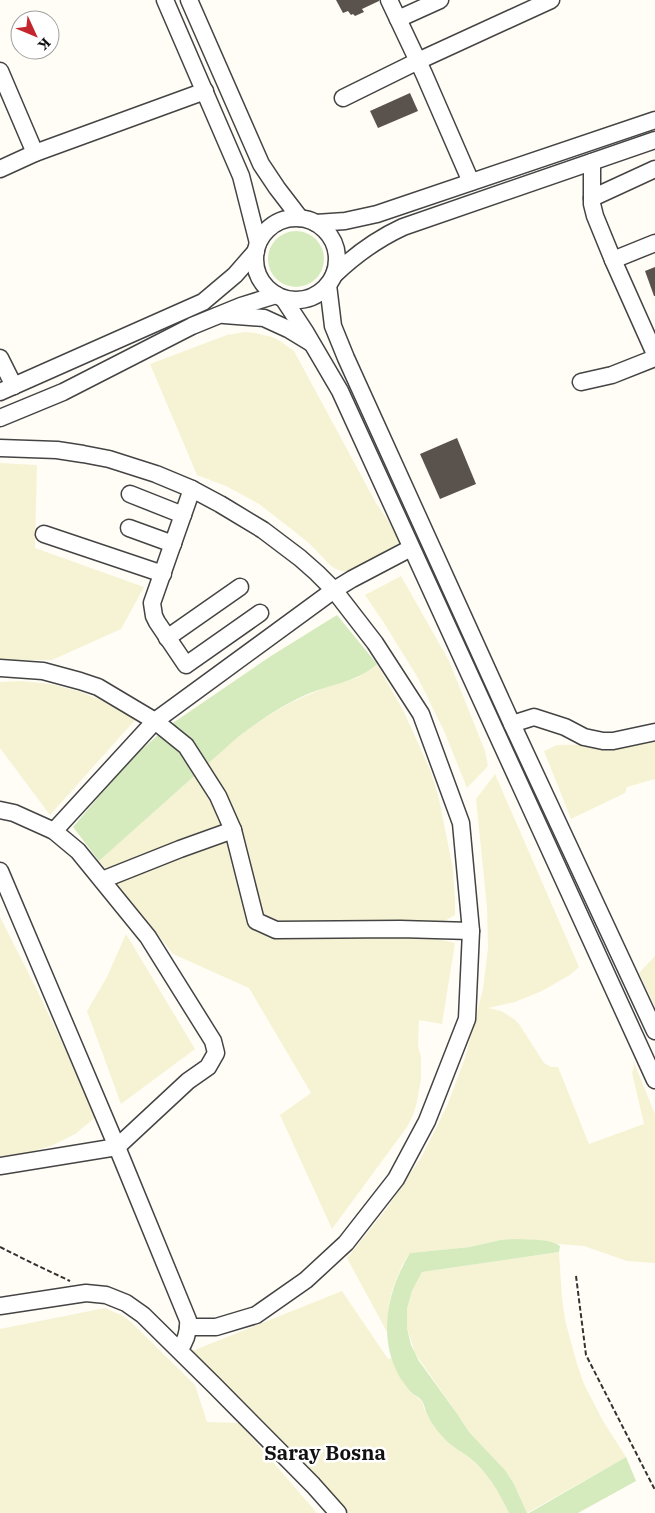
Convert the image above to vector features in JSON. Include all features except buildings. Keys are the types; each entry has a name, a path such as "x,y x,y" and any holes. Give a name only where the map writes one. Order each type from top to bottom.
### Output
{"street":[{"path":"165,0 241,176 257,247 256,268 259,276 269,290 280,296 298,300 320,293 365,248 403,227 655,140"},
{"path":"189,0 261,164 300,218"},
{"path":"389,0 471,182"},
{"path":"398,19 440,0"},
{"path":"342,98 418,61 521,6 550,0"},
{"path":"0,71 35,153"},
{"path":"0,169 35,153 205,91"},
{"path":"0,358 7,389 204,302 235,275 257,247 262,235 275,223 291,218 300,218 316,223 345,221 378,214 655,120"},
{"path":"581,382 612,375 655,356 595,216 592,198 592,162"},
{"path":"592,198 655,169"},
{"path":"316,223 329,234 334,242 338,258 331,280 333,326 346,358 512,724 655,1031"},
{"path":"613,260 655,243"},
{"path":"0,418 63,392 192,326 241,306 280,296"},
{"path":"280,296 314,346 340,391 655,1080"},
{"path":"220,315 264,318 288,329 314,346"},
{"path":"0,448 57,450 83,454 141,469 192,489 220,504 263,530 306,563 334,590 375,642 421,714 461,823 471,931 467,1019 427,1120 396,1179 346,1243 306,1280 292,1290 256,1315 216,1327 188,1327"},
{"path":"192,489 152,603 156,622 186,665 260,613"},
{"path":"130,494 183,515"},
{"path":"129,528 173,544"},
{"path":"44,534 163,574"},
{"path":"54,830 155,722 334,590 411,548"},
{"path":"167,638 240,587"},
{"path":"0,668 43,671 98,687 155,722 186,746 218,796 233,830 256,921 276,930 400,929 471,931"},
{"path":"512,724 534,717 565,727 584,737 613,741 655,732"},
{"path":"0,810 14,813 54,830 78,851 148,937 213,1041 216,1053 208,1067 188,1081 118,1147 0,1166"},
{"path":"102,880 233,830"},
{"path":"0,871 118,1147 188,1320 186,1340 178,1350"},
{"path":"0,1306 86,1293 106,1295 131,1306 143,1315 313,1485 338,1513"}],"path":[{"path":"0,1247 72,1282 86,1293"},
{"path":"576,1276 586,1356 655,1490"}],"shaded area":[{"path":"245,332 272,337 294,351 376,503 402,541 348,573 331,566 311,545 259,504 226,486 197,475 150,364 227,335"},
{"path":"0,463 37,465 35,548 144,587 121,629 52,660 0,660"},
{"path":"401,576 449,661 485,751 488,766 467,788 445,733 418,678 365,595"},
{"path":"377,664 404,712 431,772 439,799 453,869 455,915 420,935 455,943 442,1024 419,1020 418,1046 421,1057 421,1079 413,1115 407,1127 332,1229 280,1115 311,1093 249,988 173,954 99,861 254,724 290,703 326,687 357,678"},
{"path":"21,681 50,684 78,691 108,703 135,720 50,815 0,748 0,682"},
{"path":"655,735 655,779 627,787 625,793 571,819 544,751 557,745 611,744"},
{"path":"495,774 579,967 570,975 542,991 515,1002 488,1008 501,1011 514,1019 544,1063 551,1067 558,1067 589,1144 644,1124 632,1073 634,1067 633,1060 655,1114 655,1263 627,1261 584,1246 531,1240 500,1240 470,1247 410,1253 402,1265 392,1291 387,1332 347,1258 388,1207 422,1156 447,1106 465,1058 483,989 488,948 487,908 476,799"},
{"path":"0,917 97,1116 75,1134 51,1146 0,1157"},
{"path":"126,934 195,1049 121,1104 87,1011 107,977"},
{"path":"655,956 655,1007 639,973"},
{"path":"559,1252 565,1320 577,1364 584,1384 603,1421 626,1457 527,1513 514,1484 505,1470 469,1432 415,1353 407,1328 407,1309 412,1291 422,1272"},
{"path":"342,1291 388,1359 392,1358 400,1377 422,1402 435,1427 451,1445 470,1458 487,1475 501,1496 509,1513 347,1513 192,1351"},
{"path":"105,1308 131,1322 195,1385 207,1422 239,1423 317,1513 0,1513 0,1329"}],"green space":[{"path":"290,231 302,231 316,239 324,253 322,270 316,279 302,287 290,287 280,282 273,275 268,265 268,253 273,243 280,236"},
{"path":"337,615 377,664 354,678 300,697 255,724 99,861 73,827 129,761 167,727 271,656"},
{"path":"515,1239 555,1243 560,1246 559,1252 422,1272 412,1291 407,1309 407,1328 411,1345 419,1361 469,1432 505,1470 514,1484 527,1513 509,1513 488,1476 470,1458 440,1434 426,1412 422,1401 411,1392 399,1376 392,1361 387,1329 391,1297 402,1267 410,1253 470,1247 500,1240"},
{"path":"626,1457 636,1481 578,1513 529,1513"}],"district":[{"name":"Saray Bosna","path":"325,1453"}]}
